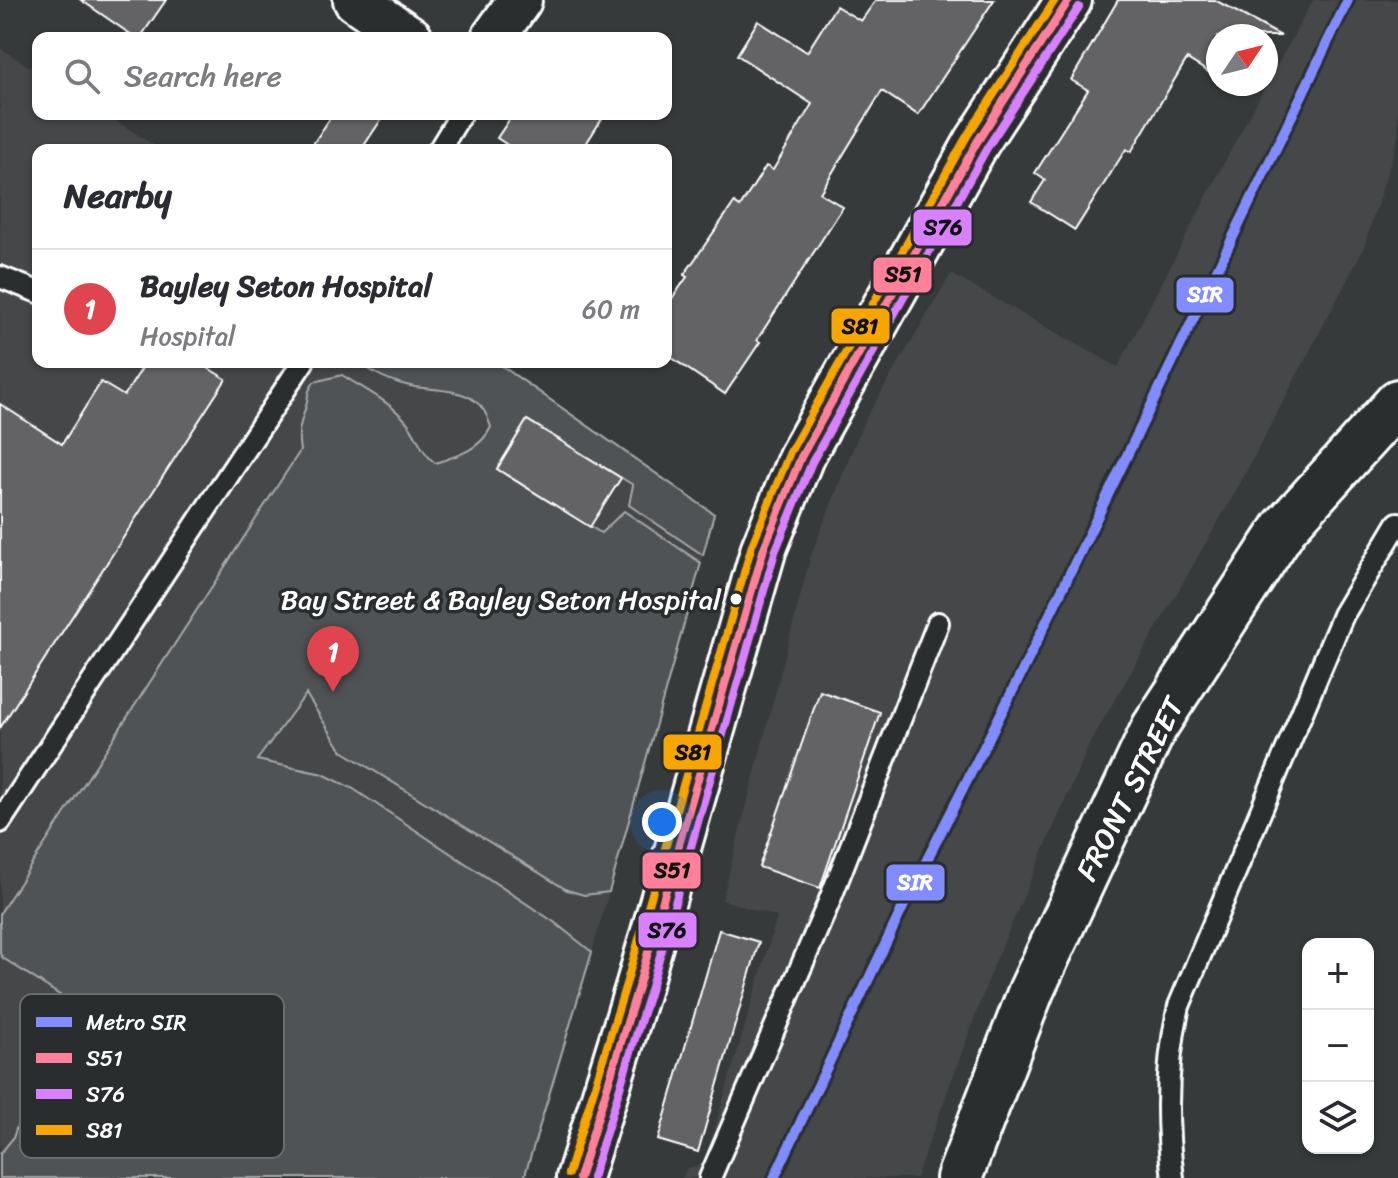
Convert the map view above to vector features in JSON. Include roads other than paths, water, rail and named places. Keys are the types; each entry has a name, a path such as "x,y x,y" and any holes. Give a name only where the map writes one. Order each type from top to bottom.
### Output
{"main road":[{"path":"579,1178 639,984 764,548 801,457 977,142 1069,0"},
{"name":"FRONT STREET","path":"959,1178 1031,991 1154,728 1285,527 1398,402"}],"street":[{"path":"355,0 402,32"},
{"path":"497,32 520,0"}],"lane":[{"path":"443,144 457,120"},
{"path":"0,277 32,290"},
{"path":"0,822 299,368"},
{"path":"1173,1178 1167,1138 1169,1047 1179,1006 1343,615 1398,523"},
{"path":"710,1178 829,902 938,623"}],"metro line":[{"name":"SIR","path":"774,1178 904,905 1020,676 1348,0"}],"place":[{"name":"Bay Street & Bayley Seton Hospital","path":"736,599"},
{"name":"Bayley Seton Hospital","path":"333,692"}]}
